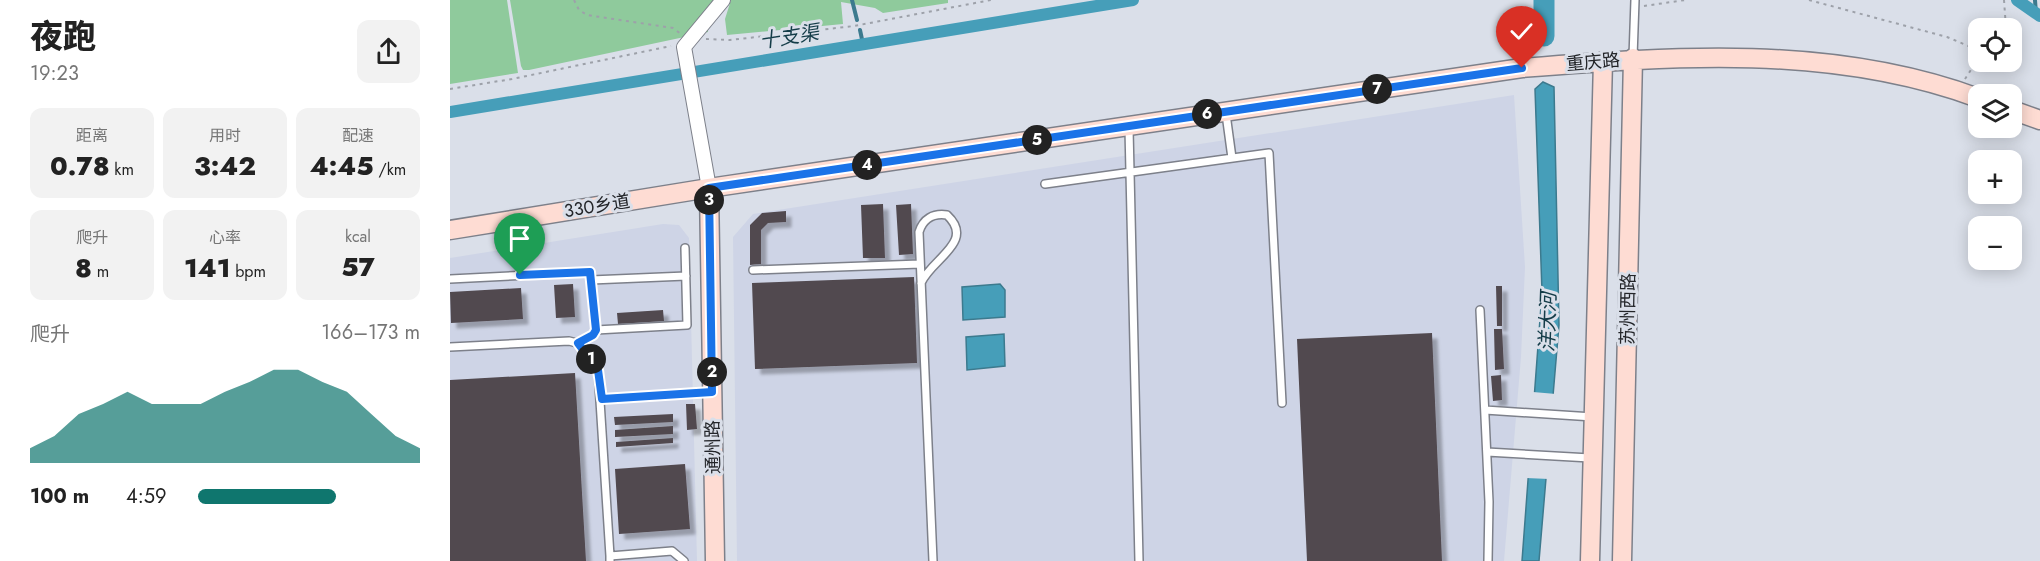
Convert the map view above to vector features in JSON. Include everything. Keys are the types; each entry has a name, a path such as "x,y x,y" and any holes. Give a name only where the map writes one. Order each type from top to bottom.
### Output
{"street":[{"path":"709,188 684,47 723,0"},
{"name":"重庆路","path":"709,188 1522,68 1633,58 1736,56 1822,63 1942,84 1968,94"},
{"name":"苏州西路","path":"1622,561 1633,58"},
{"name":"苏州西路","path":"1590,561 1588,458 1604,62"},
{"path":"2022,114 2040,120"},
{"path":"1601,158 1631,160"},
{"name":"330乡道","path":"450,230 709,188"},
{"name":"通州路","path":"709,188 715,561"}],"lane":[{"path":"1633,58 1634,4"},
{"path":"1226,112 1232,158"},
{"path":"1129,126 1139,561"},
{"path":"1045,184 1269,153 1282,403"},
{"path":"921,283 925,274 954,246 956,228 946,215 938,213 921,225 920,264 933,561"},
{"path":"596,330 687,325 685,248"},
{"path":"753,270 920,264"},
{"path":"450,279 590,272 596,330 593,335 578,343 569,341 450,347"},
{"path":"591,280 686,276"},
{"path":"1480,310 1487,452 1488,561"},
{"path":"578,343 598,370 602,399 610,558 672,551 684,561"},
{"path":"602,399 712,392"},
{"path":"1485,410 1590,416"},
{"path":"1487,452 1588,458"}],"path":[{"path":"574,0 587,15 673,28 688,43"},
{"path":"450,88 512,79 703,39 730,40 854,26 991,0"},
{"path":"1634,4 1685,0"},
{"path":"1809,0 1947,37 1968,46"},
{"path":"2004,0 2006,18"},
{"path":"1958,90 1970,72"}],"shaded area":[{"path":"1514,95 1525,267 1521,357 1504,561 737,561 733,237 753,214"},
{"path":"663,224 679,225 689,238 697,561 450,561 450,258"}],"green space":[{"path":"450,0 507,0 518,73 450,84"},
{"path":"510,0 720,0 708,17 708,32 523,70"},
{"path":"731,0 948,0 948,3 883,13 875,8 841,2 843,24 727,35 725,19"}],"water":[{"path":"1543,82 1554,87 1559,325 1539,561 1522,561 1542,292 1535,89"},
{"path":"1000,284 1005,290 1005,317 963,320 962,287"},
{"path":"1004,334 1005,366 967,370 966,337"}],"pier":[{"path":"1533,392 1556,394 1549,479 1526,478"}],"building":[{"path":"883,204 885,258 863,258 861,205"},
{"path":"911,204 913,254 899,255 896,205"},
{"path":"786,211 786,222 768,223 761,230 761,264 750,265 750,225 762,213"},
{"path":"914,277 917,363 755,369 752,283"},
{"path":"573,284 575,317 556,318 554,285"},
{"path":"1496,286 1502,286 1502,326 1497,326"},
{"path":"521,288 523,319 451,323 450,292"},
{"path":"663,310 664,321 618,324 617,313"},
{"path":"1494,329 1502,329 1504,369 1495,370"},
{"path":"1432,333 1442,561 1307,561 1297,339"},
{"path":"575,373 586,561 450,561 450,380"},
{"path":"1501,375 1502,400 1493,401 1491,376"},
{"path":"686,404 695,404 697,429 687,430"},
{"path":"673,414 673,422 615,425 614,417"},
{"path":"673,426 673,434 615,437 615,430"},
{"path":"673,438 673,443 616,447 616,442"},
{"path":"685,464 690,529 619,534 615,469"}],"waterway":[{"path":"852,0 857,20"},
{"name":"十支渠","path":"450,112 1133,0"},
{"name":"洋大河","path":"1544,0 1544,36"},
{"name":"十支渠","path":"2017,0 2040,16"},
{"path":"2035,0 2036,14"},
{"path":"860,30 863,44"}],"route":[{"path":"520,275 590,272 596,330 593,335 578,343 598,370 602,399 712,392 709,188 1522,68"}]}
